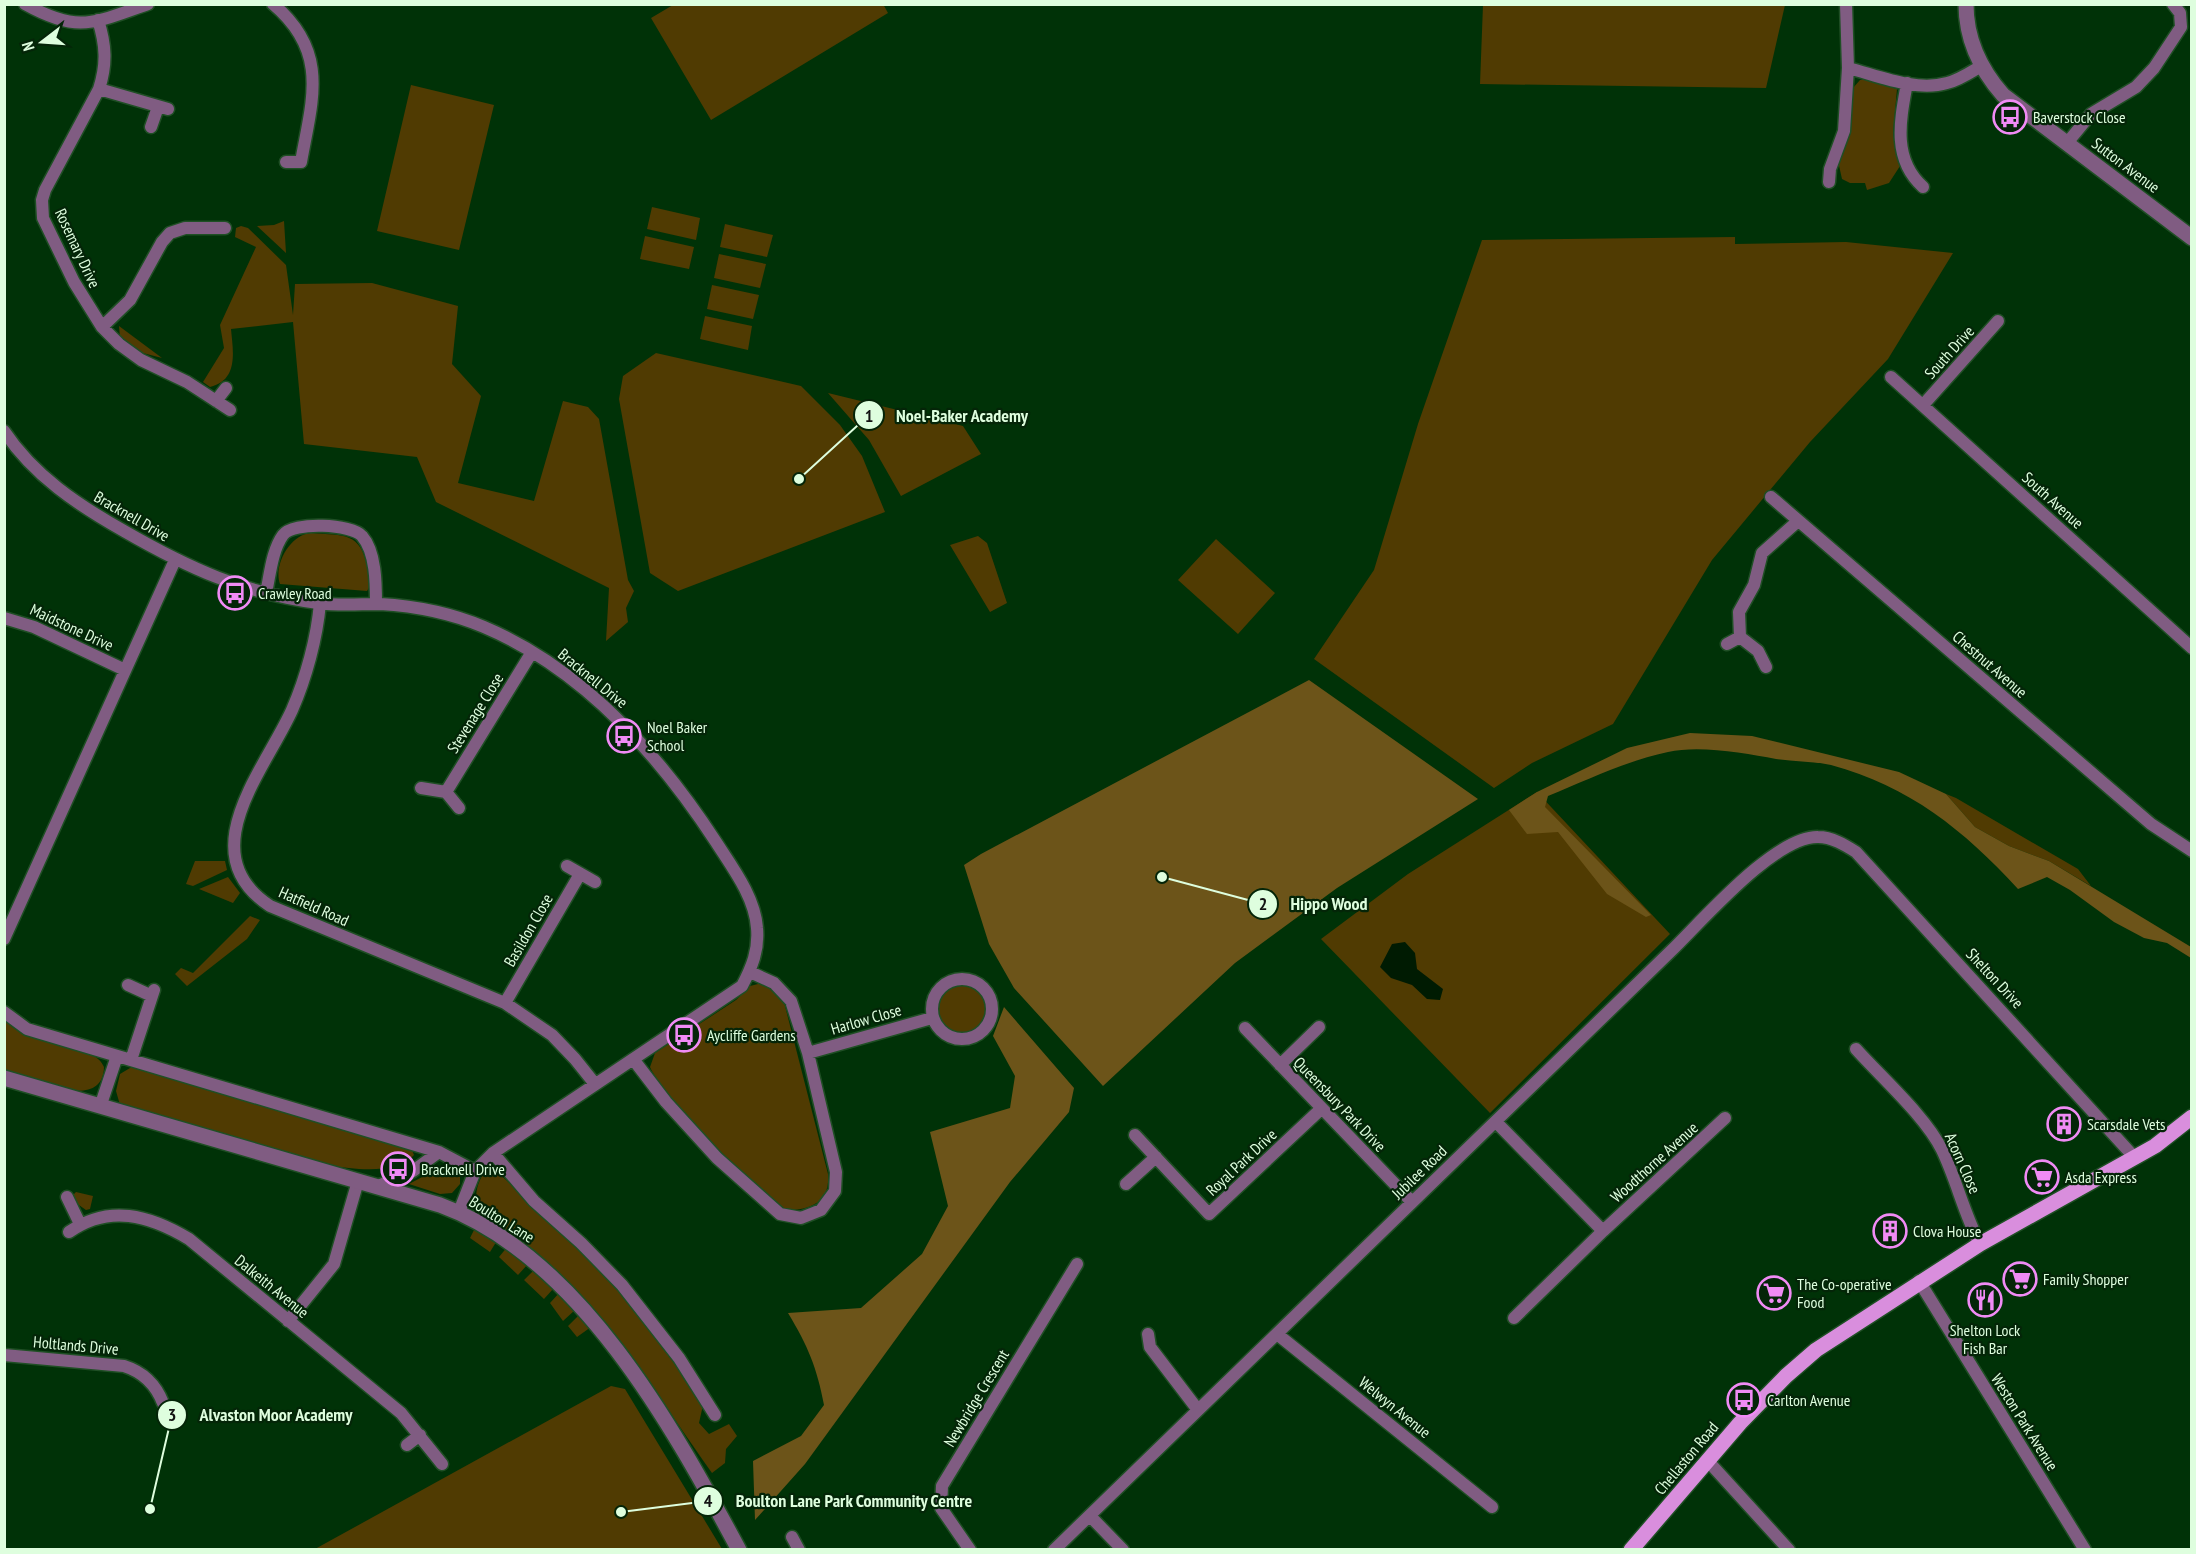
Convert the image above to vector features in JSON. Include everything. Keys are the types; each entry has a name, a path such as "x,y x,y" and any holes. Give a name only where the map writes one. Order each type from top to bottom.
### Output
{"main road":[{"name":"Chellaston Road","path":"1631,1550 1740,1423 1793,1369 1816,1350 1919,1281 1980,1244 2169,1137 2192,1117"}],"street":[{"path":"25,4 68,23 78,25 148,4"},
{"path":"273,4 289,18 300,35 309,53 314,84 301,162 286,162"},
{"path":"1829,182 1830,169 1844,131 1848,68 1846,4"},
{"name":"Sutton Avenue","path":"1966,4 1971,43 1981,66 2003,96 2192,238"},
{"path":"2067,143 2091,114 2136,87 2154,68 2181,27 2180,13 2173,4"},
{"name":"Rosemary Drive","path":"98,20 106,54 99,89 45,190 43,218 72,278 102,327 119,344 141,360 187,382 230,411"},
{"path":"1848,68 1907,83 1947,84 1981,66"},
{"path":"1907,83 1900,119 1902,151 1909,171 1923,188"},
{"path":"99,89 163,108 151,128"},
{"path":"102,327 130,300 162,242 170,233 185,228 225,228"},
{"name":"South Drive","path":"1924,404 1998,321"},
{"name":"South Avenue","path":"1891,377 1924,404 2192,648"},
{"path":"216,400 226,388"},
{"name":"Bracknell Drive","path":"4,431 35,468 72,500 175,560 215,578 266,593 320,603 376,604 419,608 469,621 532,652 581,685 621,722 652,756 708,829 731,864 756,918 758,940 750,972 735,992 493,1153 475,1171"},
{"name":"Chestnut Avenue","path":"1771,497 2151,824 2192,851"},
{"path":"1766,667 1758,651 1740,637 1739,612 1754,585 1762,553 1798,521"},
{"path":"266,593 272,564 283,535 292,527 309,526 355,530 368,546 376,583 376,604"},
{"path":"4,939 175,560"},
{"name":"Hatfield Road","path":"320,603 318,619 292,708 243,802 234,828 234,852 239,868 252,889 270,906 505,1003 552,1035 595,1084"},
{"name":"Maidstone Drive","path":"4,618 34,627 125,670"},
{"path":"1727,644 1740,637"},
{"name":"Stevenage Close","path":"446,792 532,652"},
{"path":"421,788 446,792 459,808"},
{"name":"Jubilee Road","path":"1054,1550 1763,862 1789,844 1819,837"},
{"name":"Shelton Drive","path":"1819,837 1843,844 1866,861 2135,1158"},
{"path":"567,866 595,882"},
{"name":"Basildon Close","path":"505,1003 580,874"},
{"path":"633,1059 666,1102 717,1158 771,1208 787,1217 801,1218 816,1213 832,1199 837,1182 834,1152 808,1053 788,995 774,983 750,972"},
{"path":"966,979 980,984 992,1004 988,1025 978,1034 965,1038 945,1034 932,1018 931,1011 937,993 952,980 966,979"},
{"path":"128,985 153,993 131,1060"},
{"name":"Boulton Lane","path":"4,1012 27,1029 439,1152 475,1171"},
{"name":"Harlow Close","path":"808,1053 932,1018"},
{"name":"Queensbury Park Drive","path":"1245,1028 1412,1202"},
{"path":"1280,1065 1319,1028"},
{"name":"Acorn Close","path":"1856,1049 1932,1132 1942,1149 1960,1192 1970,1224 1980,1244"},
{"path":"100,1107 117,1056"},
{"name":"Boulton Lane","path":"4,1078 459,1212 498,1234 528,1256 569,1294 604,1335 669,1429 739,1550"},
{"name":"Royal Park Drive","path":"1135,1135 1209,1214 1321,1109"},
{"name":"Woodthorne Avenue","path":"1514,1318 1603,1231 1725,1118"},
{"path":"1496,1122 1603,1231"},
{"path":"376,1187 414,1171 439,1152"},
{"name":"Boulton Lane","path":"493,1153 534,1201 581,1243 622,1286 679,1358 716,1415"},
{"path":"1126,1184 1156,1157"},
{"path":"459,1212 475,1171"},
{"path":"288,1321 334,1263 358,1181"},
{"path":"67,1197 80,1224"},
{"name":"Dalkeith Avenue","path":"69,1232 80,1224 105,1214 126,1214 177,1231 404,1416 442,1464"},
{"name":"Newbridge Crescent","path":"970,1550 941,1508 942,1486 1077,1264"},
{"name":"Weston Park Avenue","path":"1919,1281 2085,1550"},
{"path":"1148,1334 1149,1347 1198,1410"},
{"name":"Welwyn Avenue","path":"1277,1334 1492,1507"},
{"name":"Holtlands Drive","path":"4,1355 124,1366 133,1369 152,1383 163,1403"},
{"path":"407,1445 420,1435"},
{"path":"1708,1461 1789,1550"},
{"path":"1090,1516 1123,1550"},
{"path":"792,1537 799,1550"}],"shaded area":[{"path":"883,4 888,13 711,120 651,18 673,5"},
{"path":"1483,4 1785,5 1766,88 1480,84"},
{"path":"1865,79 1897,89 1893,134 1900,166 1889,183 1867,190 1865,183 1850,183 1842,179 1838,161 1848,137 1853,88 1860,80"},
{"path":"411,85 494,105 459,250 377,231"},
{"path":"652,207 700,218 696,240 647,229"},
{"path":"284,221 286,253 257,226 274,225"},
{"path":"725,224 773,235 767,257 720,247"},
{"path":"241,226 248,228 286,265 293,315 295,284 372,283 458,306 452,364 481,396 458,483 534,501 563,401 588,407 599,419 628,580 634,591 626,608 628,622 606,641 609,588 436,502 417,457 304,444 293,322 231,329 233,355 230,371 226,378 210,387 203,382 224,348 220,325 256,247 235,237 236,228"},
{"path":"645,236 694,247 689,269 640,259"},
{"path":"1735,237 1735,244 1846,242 1953,253 1888,359 1810,442 1712,560 1613,724 1532,763 1494,788 1314,659 1374,570 1418,424 1482,240"},
{"path":"719,254 766,264 760,288 714,278"},
{"path":"712,285 759,295 753,319 707,309"},
{"path":"705,316 752,326 748,350 700,339"},
{"path":"119,326 162,358 139,352 120,338"},
{"path":"656,353 801,386 840,425 862,456 885,512 678,591 650,573 619,399 623,376"},
{"path":"828,393 963,426 981,454 901,496 869,440"},
{"path":"311,533 342,536 355,542 365,557 368,569 370,583 367,591 280,584 279,568 285,551 297,539"},
{"path":"978,536 987,543 1007,603 990,612 950,545"},
{"path":"1216,539 1275,593 1238,634 1178,580"},
{"path":"1309,680 1478,799 1337,888 1235,963 1103,1086 1014,988 989,944 964,865"},
{"path":"1690,733 1752,736 1899,772 1946,794 1975,827 2009,846 2049,861 2191,947 2191,958 2167,943 2144,938 2114,922 2070,890 2047,877 2018,889 1956,829 1933,813 1886,785 1831,765 1722,751 1680,750 1622,766 1548,796 1545,807 1651,915 1646,917 1607,894 1558,832 1527,834 1509,810 1537,792 1627,748"},
{"path":"1537,792 1670,934 1490,1113 1321,939 1408,874"},
{"path":"1946,794 2078,869 2091,886 2049,861 2009,846 1975,827"},
{"path":"195,861 225,861 227,870 193,886 186,884"},
{"path":"228,877 240,893 233,903 199,889"},
{"path":"250,916 260,920 247,939 187,986 175,974 181,968 193,973"},
{"path":"1405,942 1415,953 1417,969 1443,989 1440,1000 1427,999 1412,985 1391,978 1380,967 1392,944"},
{"path":"762,983 771,987 784,1002 828,1174 824,1196 813,1205 798,1210 782,1208 752,1185 690,1120 650,1067 655,1053 736,1000 750,986"},
{"path":"957,984 967,984 980,991 987,1004 987,1014 980,1027 967,1034 957,1034 948,1030 941,1023 937,1014 937,1004 941,995 948,988"},
{"path":"1004,1007 1074,1088 1069,1112 1010,1182 805,1464 755,1520 753,1461 801,1436 824,1405 811,1357 788,1313 861,1308 922,1254 948,1206 930,1132 1010,1108 1015,1076 993,1036"},
{"path":"4,1019 14,1027 28,1033 89,1053 99,1059 104,1067 100,1081 92,1088 79,1091 47,1085 5,1070"},
{"path":"130,1068 141,1068 411,1148 414,1155 398,1166 387,1168 363,1169 331,1166 120,1105 116,1091 120,1074"},
{"path":"441,1167 452,1169 460,1177 460,1184 452,1193 440,1194 409,1184"},
{"path":"495,1170 605,1274 653,1332 703,1405 699,1423 709,1434 729,1424 737,1436 726,1449 725,1463 712,1473 635,1362 570,1283 530,1248 482,1215 476,1200 477,1189 484,1173"},
{"path":"76,1192 93,1196 90,1209 86,1210 76,1203 73,1195"},
{"path":"476,1226 498,1239 490,1252 470,1238"},
{"path":"508,1246 528,1264 518,1275 499,1257"},
{"path":"534,1270 553,1289 544,1299 524,1280"},
{"path":"560,1292 575,1310 563,1321 550,1303"},
{"path":"580,1314 591,1327 577,1337 568,1326"},
{"path":"611,1386 625,1389 722,1549 315,1549"}],"place":[{"name":"Baverstock Close","path":"2010,117"},
{"name":"Noel-Baker Academy","path":"799,479"},
{"name":"Crawley Road","path":"235,593"},
{"name":"Noel Baker School","path":"624,736"},
{"name":"Hippo Wood","path":"1162,877"},
{"name":"Aycliffe Gardens","path":"684,1035"},
{"name":"Scarsdale Vets","path":"2064,1124"},
{"name":"Bracknell Drive","path":"398,1169"},
{"name":"Asda Express","path":"2042,1177"},
{"name":"Clova House","path":"1890,1231"},
{"name":"Family Shopper","path":"2020,1279"},
{"name":"The Co-operative Food","path":"1774,1293"},
{"name":"Shelton Lock Fish Bar","path":"1985,1300"},
{"name":"Carlton Avenue","path":"1744,1400"},
{"name":"Alvaston Moor Academy","path":"150,1509"},
{"name":"Boulton Lane Park Community Centre","path":"621,1512"}]}
